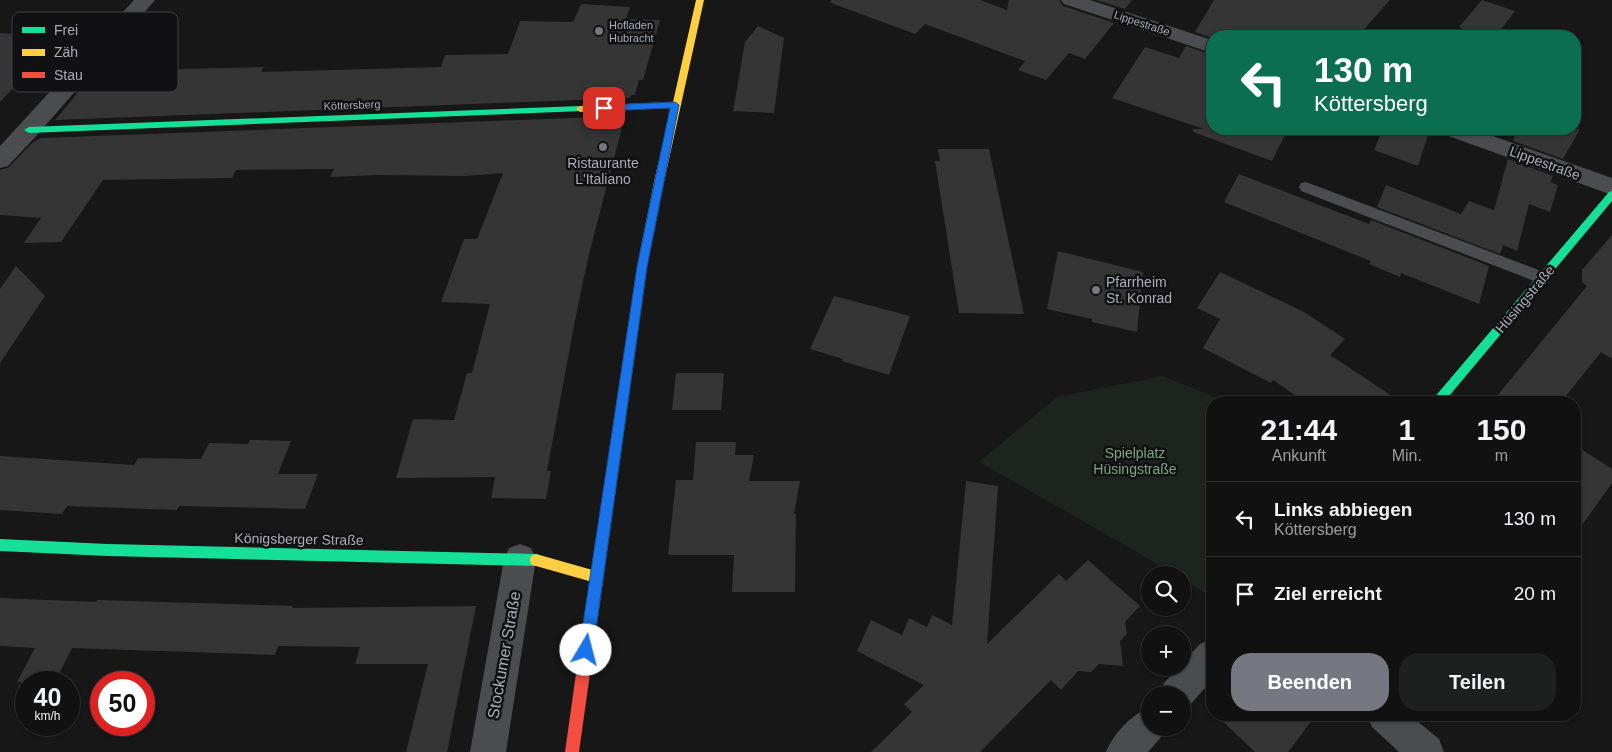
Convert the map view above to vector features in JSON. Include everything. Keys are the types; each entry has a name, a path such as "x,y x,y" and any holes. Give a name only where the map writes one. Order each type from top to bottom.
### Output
{"street":[{"path":"134,12 145,0"},
{"path":"572,752 642,267 675,105 700,0"},
{"name":"Lippestraße","path":"1071,0 1206,45"},
{"path":"0,160 63,92"},
{"name":"Köttersberg","path":"29,130 675,105"},
{"name":"Lippestraße","path":"1468,135 1612,187"},
{"name":"Hüsingstraße","path":"1442,396 1612,194"},
{"name":"Königsberger Straße","path":"0,545 108,550 520,559 536,560 596,577"},
{"name":"Stockumer Straße","path":"488,752 520,559"},
{"path":"1184,686 1206,662"},
{"path":"1391,721 1426,752"},
{"path":"1124,752 1141,734"}],"lane":[{"path":"1306,187 1543,278"}],"green space":[{"name":"Spielplatz Hüsingstraße","path":"1163,376 1212,396 1206,396 1206,593 1191,584 1191,566 1160,566 979,462 1057,397"}],"building":[{"path":"831,0 980,0 1007,10 1009,0 1059,0 1063,6 1114,23 1085,59 1069,53 1046,80 1018,70 1025,61 925,24 915,34 831,3"},
{"path":"1096,0 1132,0 1125,9"},
{"path":"1214,0 1390,0 1363,30 1206,30 1206,36 1195,32"},
{"path":"1482,0 1515,11 1501,30 1466,30 1459,27"},
{"path":"581,4 630,7 626,19 660,20 643,80 639,80 635,95 631,95 630,98 55,120 78,92 178,92 178,69 264,67 261,72 441,67 445,55 508,54 520,21 573,22"},
{"path":"758,26 784,38 774,113 733,111 745,42"},
{"path":"0,33 12,34 12,89 0,102"},
{"path":"1186,46 1206,53 1206,135 1285,135 1272,161 1193,132 1193,129 1204,129 1112,98 1145,47 1179,58"},
{"path":"625,116 589,254 576,315 547,471 551,471 546,499 491,498 495,477 396,478 413,419 454,420 467,373 472,373 490,304 441,302 464,239 477,239 503,173 464,176 380,175 330,177 334,169 236,170 232,178 103,180 61,242 24,243 41,218 0,215 0,170 9,167 32,143 41,138"},
{"path":"1380,135 1428,135 1418,166 1374,150"},
{"path":"1515,135 1577,135 1563,159 1513,141"},
{"path":"938,149 989,149 1024,314 959,313 935,161 940,161"},
{"path":"1508,159 1553,176 1550,182 1558,185 1550,212 1529,204 1517,251 1503,245 1500,254 1377,207 1386,185 1461,214 1469,201 1494,210"},
{"path":"1239,174 1369,224 1371,220 1489,266 1479,304 1401,273 1400,277 1369,264 1371,261 1224,202"},
{"path":"1612,235 1612,359 1601,352 1566,396 1497,396 1587,286 1582,282 1582,270"},
{"name":"Pfarrheim St. Konrad","path":"1058,251 1143,272 1137,332 1047,309"},
{"path":"16,266 45,296 0,363 0,289"},
{"path":"1220,272 1304,312 1345,339 1330,355 1392,396 1296,396 1273,380 1271,383 1203,348 1220,319 1197,308"},
{"path":"834,296 910,316 889,375 810,349"},
{"path":"676,373 724,373 721,410 672,410"},
{"path":"250,440 291,441 278,474 318,474 305,509 179,506 177,510 67,506 62,514 0,510 0,456 134,465 138,458 201,459 209,443 248,444"},
{"path":"696,442 736,442 735,455 754,455 749,481 800,481 794,514 796,514 795,592 732,592 734,555 668,555 676,480 693,480"},
{"path":"1581,449 1612,469 1612,483 1581,527"},
{"path":"966,481 998,486 987,644 1059,574 1066,581 1088,560 1140,606 1125,622 1127,634 1120,641 1123,666 1099,664 1091,672 1078,671 1061,690 1051,680 980,752 871,752 912,712 904,704 924,685 857,651 871,620 902,635 909,618 927,627 932,615 952,625"},
{"path":"0,598 293,606 292,608 476,606 447,752 406,752 428,664 355,664 360,647 278,646 275,655 72,648 60,671 23,671 35,648 0,646"},
{"path":"1222,721 1311,721 1288,752 1255,752"}],"traffic: fast":[{"path":"29,130 580,109"},
{"path":"588,638 642,267 659,182"},
{"path":"1442,396 1612,194"},
{"path":"0,545 108,550 536,560"}],"traffic: slow":[{"path":"659,182 700,0"},
{"path":"580,109 675,105"},
{"path":"536,560 596,577"}],"traffic: jam":[{"path":"572,752 588,638"}],"place":[{"name":"Hofladen Hubracht","path":"599,31"},
{"name":"Ristaurante L'Italiano","path":"603,147"},
{"name":"Pfarrheim St. Konrad","path":"1096,290"}],"route":[{"path":"586,650 642,267 675,105 604,108"}]}
